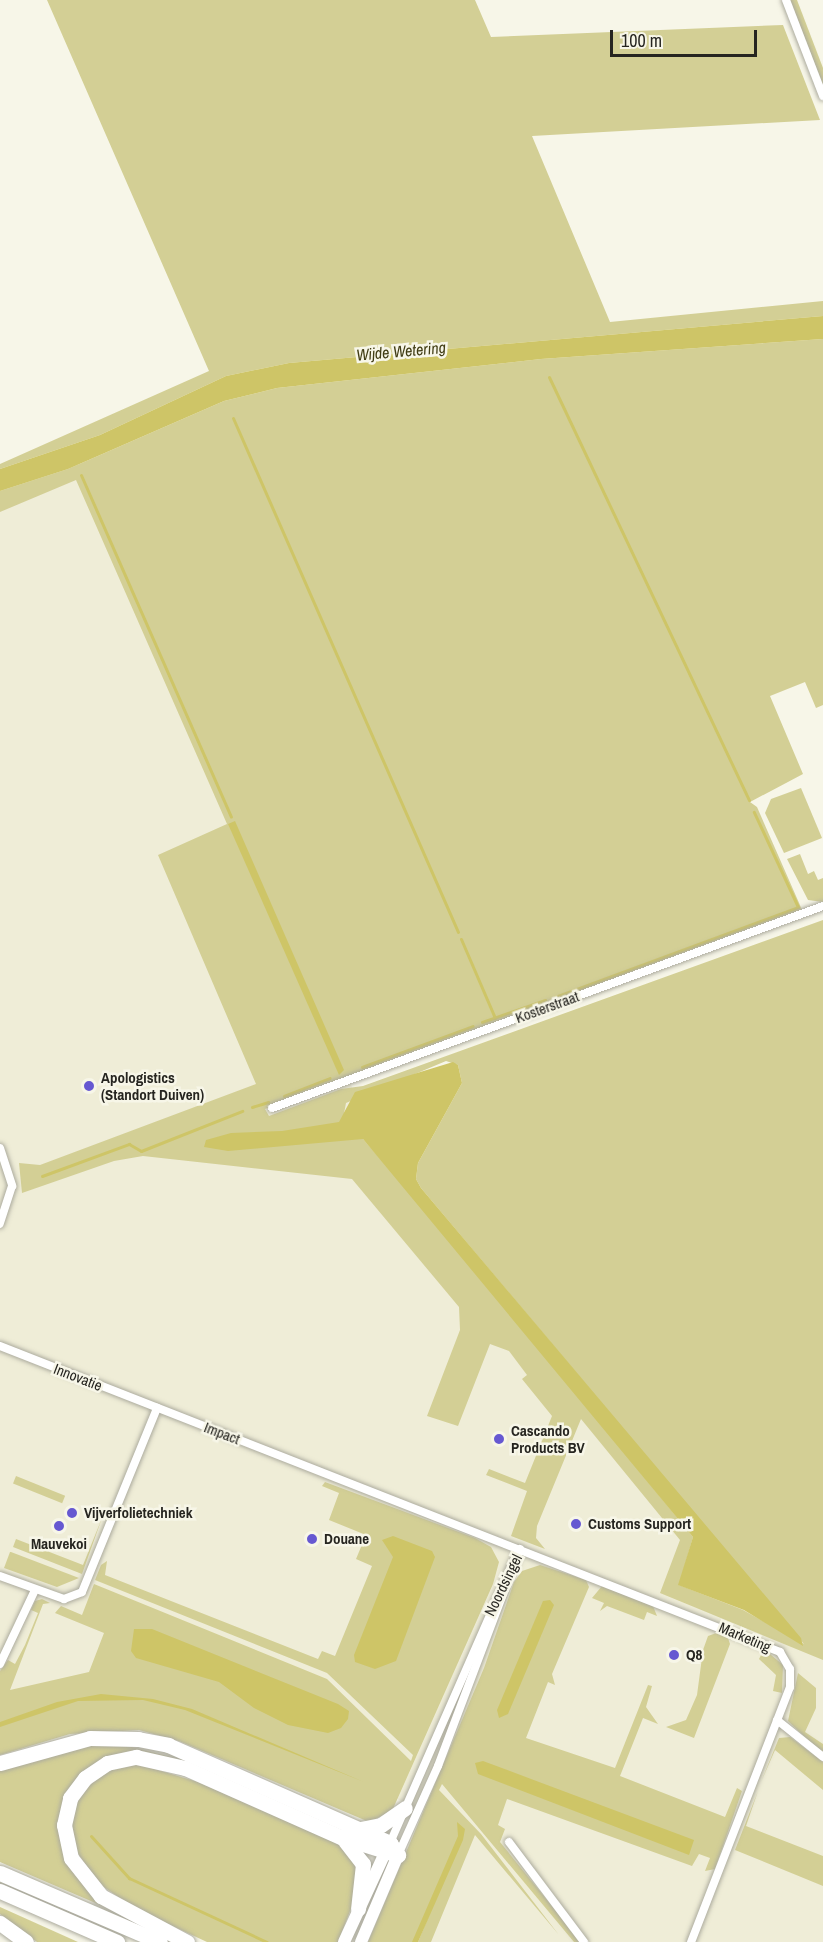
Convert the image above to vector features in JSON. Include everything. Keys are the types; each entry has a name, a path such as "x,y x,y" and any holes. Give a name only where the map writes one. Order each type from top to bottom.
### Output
{"highway":[{"path":"0,1762 90,1738 138,1738 223,1767 360,1829 392,1846"},
{"path":"187,1942 101,1896 71,1858 66,1840 67,1811 77,1788 96,1768 119,1759 155,1759 185,1768 341,1837 392,1846"},
{"path":"360,1829 381,1825 405,1808"},
{"path":"341,1837 363,1864 358,1909"},
{"path":"0,1873 160,1942"},
{"path":"0,1891 117,1942"},
{"path":"0,1923 26,1942"}],"main road":[{"name":"Noordsingel","path":"344,1942 358,1909 392,1846"},
{"name":"Noordsingel","path":"361,1942 392,1846"}],"street":[{"path":"786,0 823,96"},
{"name":"Kosterstraat","path":"272,1108 823,906"},
{"path":"0,1148 12,1186 0,1224"},
{"name":"Innovatie","path":"0,1346 157,1408"},
{"path":"0,1575 64,1599 85,1588 157,1408"},
{"name":"Impact","path":"157,1408 520,1549"},
{"name":"Marketing","path":"520,1549 773,1647 784,1657 791,1675 777,1720 691,1942"},
{"name":"Noordsingel","path":"392,1846 405,1808 506,1573 520,1549"},
{"name":"Noordsingel","path":"392,1846 409,1837 520,1549"},
{"path":"0,1664 35,1590"},
{"path":"777,1720 823,1757"},
{"path":"509,1842 584,1942"}],"shaded area":[{"path":"47,0 475,0 491,37 783,25 820,120 532,136 610,322 823,301 823,316 289,363 226,376 100,435 0,469 0,464 209,371"},
{"path":"790,0 797,0 823,68 823,85"},
{"path":"823,316 823,339 541,359 277,388 224,401 68,469 0,491 0,469 100,435 226,376 289,363"},
{"path":"823,339 823,705 816,708 805,682 770,696 803,774 750,802 757,807 803,912 265,1109 269,1116 341,1089 363,1086 823,920 823,1660 660,1593 680,1540 581,1419 537,1526 536,1538 545,1549 511,1536 527,1491 486,1475 489,1469 525,1483 552,1416 522,1379 527,1375 509,1351 490,1344 458,1426 427,1416 460,1330 459,1307 352,1179 143,1156 114,1161 22,1193 19,1163 40,1165 256,1084 158,855 227,824 76,480 0,512 0,491 68,469 224,401 277,388 541,359","holes":["446,1061 458,1065 462,1083 418,1163 416,1179 421,1188 804,1644 743,1610 679,1585 693,1537 446,1235 363,1139 342,1124 346,1103"]},
{"path":"73,456 345,1068 372,1142 799,1638 823,1648 823,1942 415,1942 460,1826 206,1717 0,1724 0,481"},
{"path":"801,788 822,838 784,853 765,813 771,799"},
{"path":"235,821 344,1070 339,1075 228,824"},
{"path":"800,854 808,874 814,871 818,880 823,878 823,902 808,900 787,859"},
{"path":"453,1062 458,1065 462,1083 418,1163 416,1179 421,1188 801,1638 803,1646 744,1610 678,1585 693,1537 363,1139 228,1151 204,1147 206,1140 231,1133 282,1131 339,1122 355,1092"},
{"path":"16,1476 65,1496 62,1503 13,1483"},
{"path":"325,1482 475,1538 491,1547 499,1562 493,1584 392,1811 369,1822 179,1741 139,1730 70,1734 0,1755 0,1671 8,1660 15,1664 25,1645 38,1613 31,1610 35,1601 42,1599 50,1603 43,1604 10,1690 89,1672 104,1633 55,1613 61,1606 82,1615 94,1584 327,1679 411,1761 413,1755 327,1673 95,1580 101,1565 107,1561 105,1575 318,1659 322,1651 335,1656 372,1566 356,1559 366,1535 329,1520 339,1493 322,1486"},
{"path":"102,1518 82,1574 13,1547 16,1539 83,1565"},
{"path":"393,1536 432,1551 435,1557 396,1661 375,1669 355,1662 354,1655 393,1557 382,1540"},
{"path":"10,1552 79,1578 57,1587 4,1568"},
{"path":"540,1565 586,1580 589,1587 552,1674 555,1685 548,1682 526,1738 615,1768 648,1685 652,1686 646,1707 658,1724 643,1718 620,1776 725,1817 737,1788 742,1791 715,1869 705,1871 710,1858 699,1854 692,1866 507,1799 498,1825 505,1829 500,1842 581,1942 574,1942 442,1784 439,1790 481,1834 559,1935 475,1835 431,1942 418,1942 463,1834 415,1942 368,1942 484,1668 514,1582 522,1571"},
{"path":"602,1586 653,1606 657,1616 647,1612 644,1620 607,1606 600,1611 604,1603 592,1598"},
{"path":"550,1600 554,1605 508,1714 499,1718 497,1710 543,1601"},
{"path":"134,1629 152,1629 338,1704 349,1711 348,1719 341,1728 328,1733 288,1725 254,1708 219,1682 136,1658 131,1651"},
{"path":"719,1632 727,1635 730,1644 694,1738 666,1727 686,1720 697,1695 703,1650 708,1636"},
{"path":"764,1649 783,1665 782,1693 773,1691 776,1675 759,1659"},
{"path":"798,1673 816,1688 816,1708 805,1732 823,1744 823,1754 788,1721"},
{"path":"101,1694 153,1699 192,1709 364,1782 185,1710 143,1700 78,1701 0,1727 0,1722 57,1702"},
{"path":"790,1737 823,1762 823,1790 775,1750 761,1782 779,1738"},
{"path":"116,1743 183,1760 91,1766 61,1837 121,1914 0,1862 0,1766 78,1746"},
{"path":"483,1761 694,1840 689,1855 478,1774 475,1763"},
{"path":"138,1764 198,1782 339,1844 358,1863 357,1893 338,1942 207,1942 136,1909 98,1883 75,1849 72,1824 77,1803 89,1784 108,1770"},
{"path":"758,1791 746,1826 823,1856 823,1886 735,1850"},
{"path":"457,1822 465,1829 463,1840 418,1942 412,1942 458,1836"},
{"path":"0,1907 78,1942 37,1942 0,1914"}],"waterway":[{"path":"549,377 749,800"},
{"path":"233,418 458,932"},
{"path":"81,475 231,817"},
{"path":"555,997 798,907 754,812"},
{"path":"461,939 495,1018"},
{"path":"482,1022 545,1000"},
{"path":"362,1067 473,1026"},
{"path":"284,1096 330,1078"},
{"path":"252,1107 268,1102"},
{"path":"42,1176 129,1144 141,1151 242,1111"},
{"path":"91,1836 129,1878 267,1942"}],"place":[{"name":"Apologistics (Standort Duiven)","path":"89,1086"},
{"name":"Cascando Products BV","path":"499,1439"},
{"name":"Vijverfolietechniek","path":"72,1513"},
{"name":"Customs Support","path":"576,1524"},
{"name":"Mauvekoi","path":"59,1526"},
{"name":"Douane","path":"312,1539"},
{"name":"Q8","path":"674,1655"}],"water label":[{"name":"Wijde Wetering","path":"401,351"}]}
